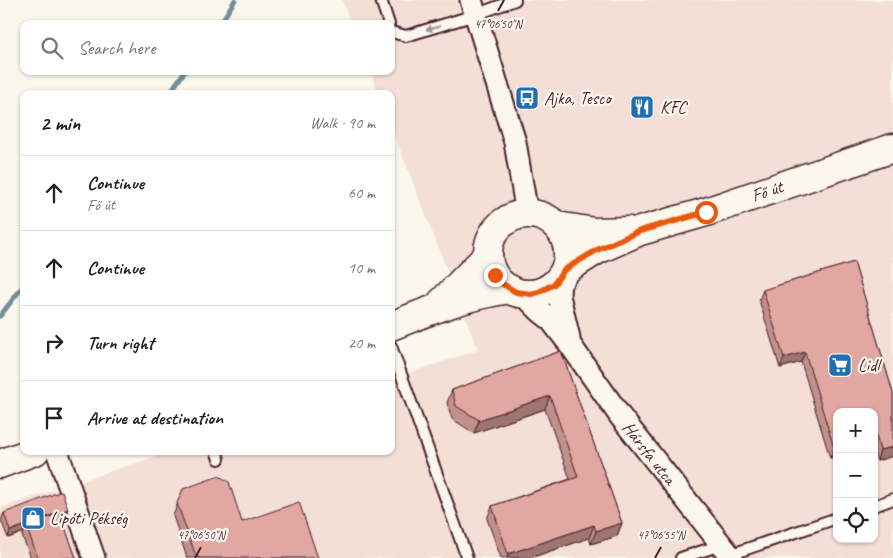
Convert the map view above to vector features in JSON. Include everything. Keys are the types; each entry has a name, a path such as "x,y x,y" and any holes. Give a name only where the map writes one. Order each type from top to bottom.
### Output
{"main road":[{"name":"Fő út","path":"562,274 597,250 640,231 706,212 893,148"},
{"path":"527,214 543,217 557,226 567,242 568,261 562,274 547,289 531,294 516,291 501,283 490,266 488,255 492,237 497,229 506,221 516,216 527,214"},
{"name":"Fő út","path":"557,226 595,232 640,231"},
{"path":"439,306 488,255"},
{"path":"395,324 439,306 469,297 516,291"},
{"path":"0,464 24,455"}],"street":[{"path":"473,8 515,142 527,214"},
{"name":"Hársfa utca","path":"562,274 560,296 571,346"},
{"name":"Hársfa utca","path":"516,291 550,319 620,416 727,552"},
{"path":"57,455 94,558"}],"lane":[{"path":"381,0 388,20"},
{"path":"395,33 406,36 473,8 515,0"},
{"path":"395,357 467,558"},
{"path":"878,505 893,499"},
{"path":"682,558 727,552 833,519"}],"shaded area":[{"path":"342,0 893,0 893,558 0,558 0,508 160,455 395,455 395,378 478,350 395,136 395,90 377,90 372,75 395,75 395,20 350,20"}],"building":[{"name":"Lidl","path":"854,262 893,393 893,447 880,450 878,442 878,408 833,408 833,445 805,352 784,358 763,290"},
{"path":"561,351 622,523 596,531 594,525 508,554 492,506 578,477 550,396 479,420 456,406 452,390"},
{"path":"219,476 229,482 242,522 299,502 318,558 200,558 196,556 177,503 183,489"},
{"name":"Lipóti Pékség","path":"62,491 68,509 10,531 4,513"},
{"path":"60,513 76,558 38,558 26,526"}],"waterway":[{"path":"222,20 235,0"},
{"path":"172,90 182,75"},
{"path":"0,316 20,290"}],"place":[{"name":"Ajka, Tesco","path":"527,98"},
{"name":"KFC","path":"642,107"},
{"name":"Lidl","path":"840,365"},
{"name":"Lipóti Pékség","path":"33,518"}],"route":[{"path":"495,275 501,283 516,292 531,294 539,292 554,284 564,270 597,250 640,231 706,212"}]}
